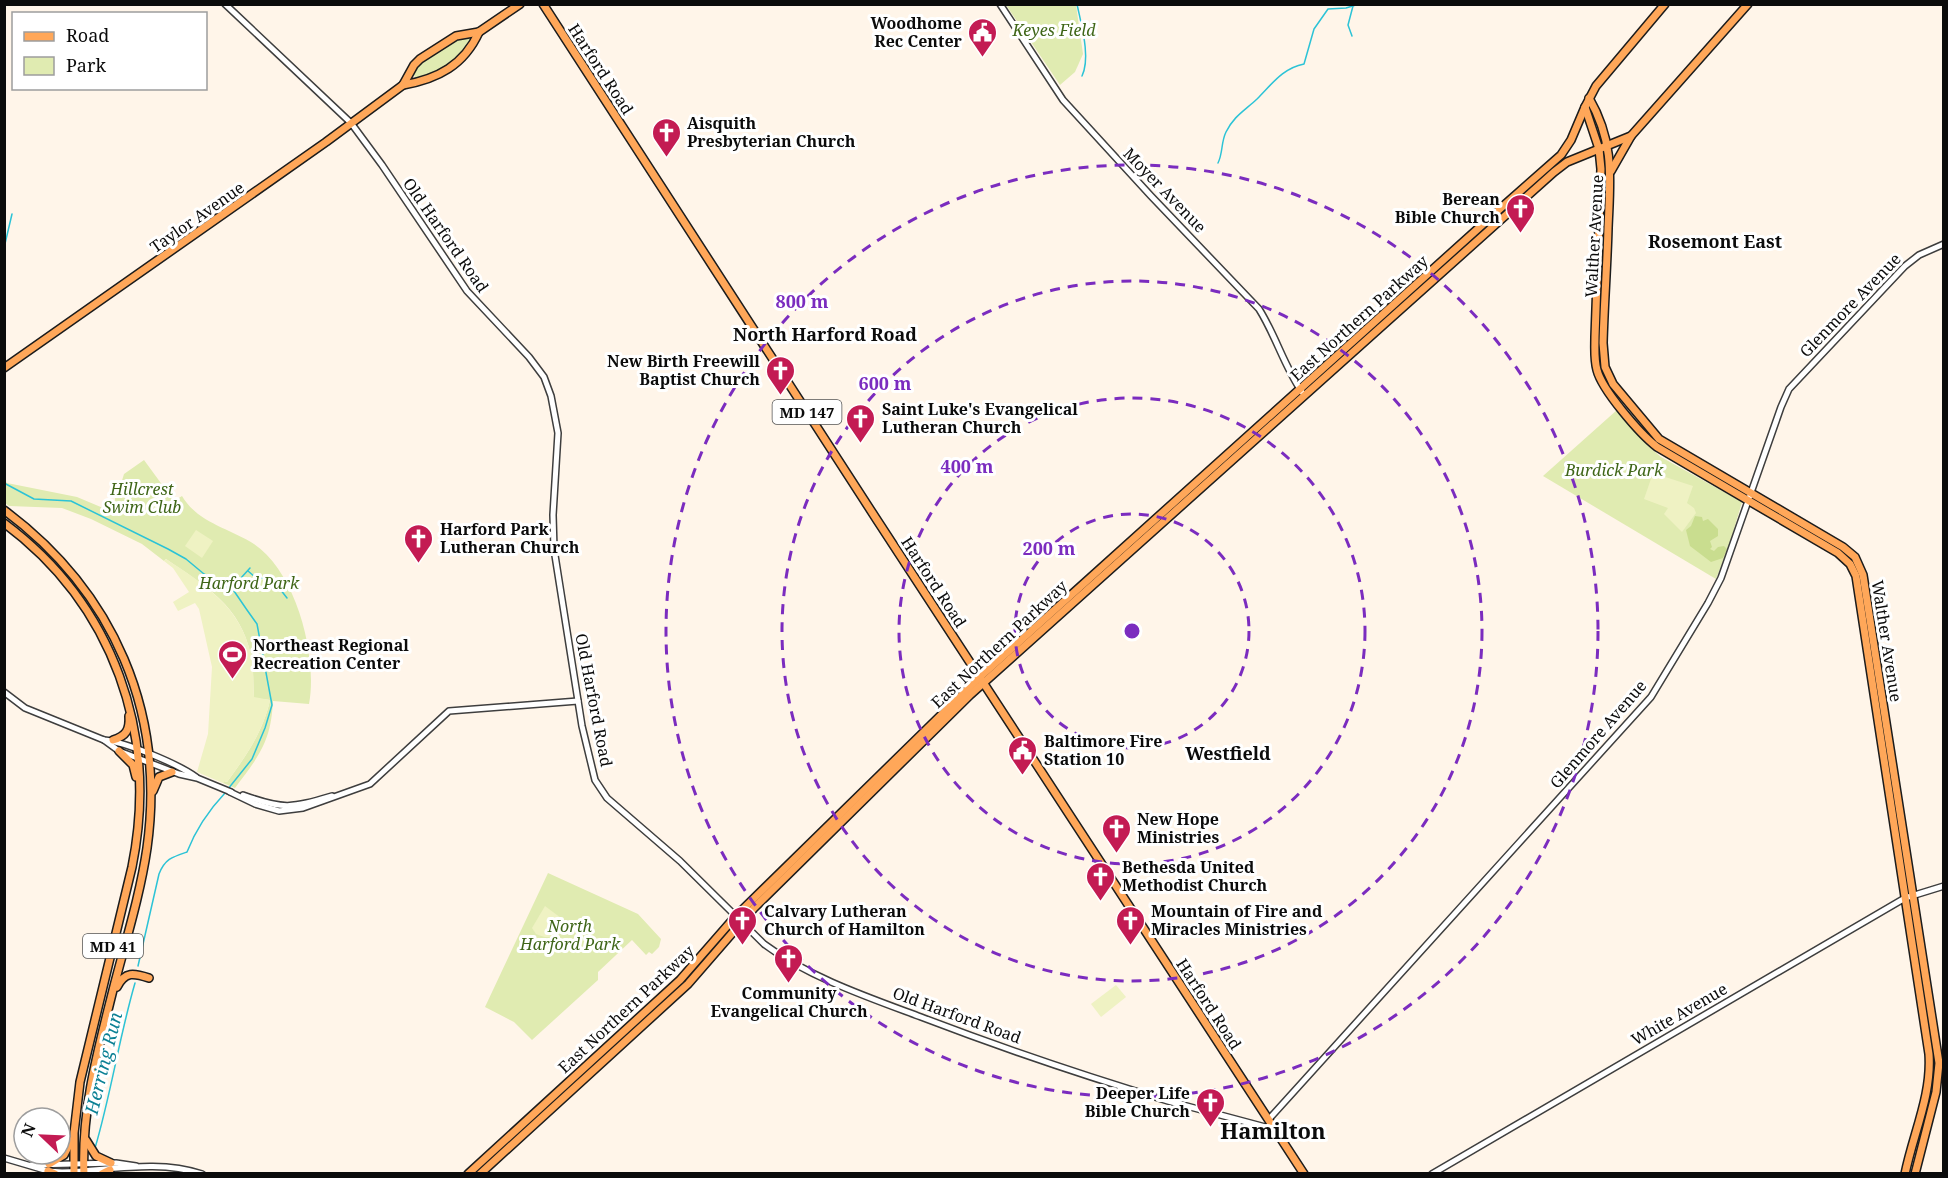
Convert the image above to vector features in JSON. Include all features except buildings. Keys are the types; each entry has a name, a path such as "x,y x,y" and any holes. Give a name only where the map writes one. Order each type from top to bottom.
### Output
{"main road":[{"name":"Taylor Avenue","path":"4,368 403,85 417,62 448,40 460,34 479,32 520,4"},
{"name":"Harford Road","path":"543,4 1304,1173"},
{"name":"East Northern Parkway","path":"1303,393 1454,251 1554,163 1571,140 1589,98 1608,70 1665,4"},
{"path":"1611,171 1631,136 1748,4"},
{"name":"Taylor Avenue","path":"403,85 433,78 461,59 471,49 479,32"},
{"name":"Walther Avenue","path":"1589,98 1608,145 1611,171 1603,343 1603,360 1607,374 1622,396 1659,439 1844,547 1855,557 1862,570 1866,585 1909,897 1930,1071 1927,1092 1905,1173"},
{"name":"Walther Avenue","path":"1585,107 1599,149 1602,183 1595,337 1599,376 1630,419 1651,443 1838,553 1850,564 1856,576 1939,1063 1936,1092 1915,1173"},
{"name":"East Northern Parkway","path":"468,1173 680,980 982,680 1055,614 1567,162 1631,136"},
{"path":"1454,251 1459,258"},
{"name":"MD 41","path":"4,510 39,538 85,588 106,621 124,658 139,699 146,728 150,818 143,870 90,1085 84,1134 84,1170"},
{"name":"MD 41","path":"4,523 42,555 77,596 106,646 121,679 128,702 138,755 141,798 138,832 132,867 82,1074 74,1132 74,1170"},
{"path":"113,740 123,737 128,731 128,702"},
{"path":"119,750 133,765 141,798"},
{"path":"150,818 157,780 162,775 172,772"},
{"name":"East Northern Parkway","path":"480,1173 688,984 738,920"},
{"path":"111,1000 125,975 134,974 149,978"},
{"path":"51,1170 68,1150 74,1132"},
{"path":"84,1134 92,1152 110,1166 102,1173"}],"street":[{"name":"Old Harford Road","path":"225,4 351,123 382,165 455,276 479,306 529,357 546,381 558,433 552,515 553,541 578,701 590,760 601,791 680,861 738,920 779,956 870,998 1118,1085 1269,1128 1274,1127"},
{"name":"Moyer Avenue","path":"1000,4 1063,100 1259,309 1269,325 1284,361 1303,393"},
{"name":"Glenmore Avenue","path":"1269,1119 1651,697 1721,578 1781,407 1793,384 1905,266 1920,255 1944,244"},
{"path":"4,692 25,708 104,740 119,750 180,768 230,792 278,807 315,803 370,784 449,711 578,701"},
{"path":"104,740 113,740 138,755"},
{"path":"149,759 172,772 197,778"},
{"name":"White Avenue","path":"1432,1173 1909,897 1944,886"},
{"path":"4,1158 51,1170 137,1166 174,1167 202,1173"}],"green space":[{"name":"Keyes Field","path":"1006,5 1076,5 1083,54 1075,72 1060,85"},
{"path":"469,37 471,41 467,52 434,76 416,79 412,71 415,66 455,38"},
{"name":"Burdick Park","path":"1617,410 1647,445 1661,457 1742,502 1716,579 1543,476"},
{"path":"144,460 174,501 182,496 196,513 254,544 269,557 282,574 301,617 310,663 309,704 273,701 270,727 262,748 235,788 223,783 227,782 253,743 263,723 270,700 254,698 251,656 246,638 230,610 207,588 166,559 164,561 142,544 91,519 62,508 9,506 5,503 4,480 7,483 77,497 115,513 115,490 120,487 124,474"},
{"path":"1653,473 1693,486 1687,503 1694,508 1696,513 1682,532 1664,514 1668,508 1644,499"},
{"path":"1695,516 1702,517 1703,521 1708,519 1718,529 1718,536 1710,541 1712,547 1710,549 1714,551 1724,546 1727,549 1723,558 1711,562 1690,546 1686,530 1691,526"},
{"path":"196,530 213,541 202,558 185,546"},
{"name":"Northeast Regional Recreation Center","path":"166,559 207,588 230,610 246,638 251,655 254,697 270,700 258,733 227,782 223,783 197,772 208,734 212,667 199,609 195,603 178,611 173,602 189,592 173,568 164,561"},
{"name":"North Harford Park","path":"548,873 638,914 661,939 659,947 652,954 649,952 646,955 632,940 598,972 598,980 532,1040 514,1022 485,1007"},
{"path":"545,906 565,921 558,934 550,937 536,934 532,928"},
{"path":"1116,985 1126,997 1101,1017 1091,1004"}],"waterway":[{"path":"1077,4 1086,60 1082,76"},
{"path":"1218,163 1224,136 1229,126 1273,82 1290,69 1304,64 1314,29 1328,9 1346,8 1359,4"},
{"path":"1352,36 1348,25 1353,6"},
{"path":"4,248 12,214"},
{"name":"Herring Run","path":"4,483 34,499 71,501 168,549 234,591 257,624 272,705 252,759 228,789"},
{"path":"231,589 250,568"},
{"path":"248,571 255,577 273,580 287,598"},
{"name":"Herring Run","path":"138,966 161,869 170,859 187,852 203,821 225,793"},
{"name":"Herring Run","path":"95,1148 135,983"}],"place":[{"name":"Woodhome Rec Center","path":"983,58"},
{"name":"Aisquith Presbyterian Church","path":"666,158"},
{"name":"Berean Bible Church","path":"1521,234"},
{"name":"New Birth Freewill Baptist Church","path":"781,396"},
{"name":"Saint Luke's Evangelical Lutheran Church","path":"861,444"},
{"name":"Harford Park Lutheran Church","path":"419,564"},
{"name":"Northeast Regional Recreation Center","path":"232,680"},
{"name":"Baltimore Fire Station 10","path":"1023,776"},
{"name":"New Hope Ministries","path":"1116,854"},
{"name":"Bethesda United Methodist Church","path":"1101,902"},
{"name":"Calvary Lutheran Church of Hamilton","path":"743,946"},
{"name":"Mountain of Fire and Miracles Ministries","path":"1130,946"},
{"name":"Community Evangelical Church","path":"789,984"},
{"name":"Deeper Life Bible Church","path":"1211,1128"}],"district":[{"name":"Rosemont East","path":"1715,241"},
{"name":"North Harford Road","path":"825,334"},
{"name":"Westfield","path":"1228,753"},
{"name":"Hamilton","path":"1273,1130"}],"park label":[{"name":"Hillcrest Swim Club","path":"142,498"},
{"name":"Harford Park","path":"249,583"}]}
